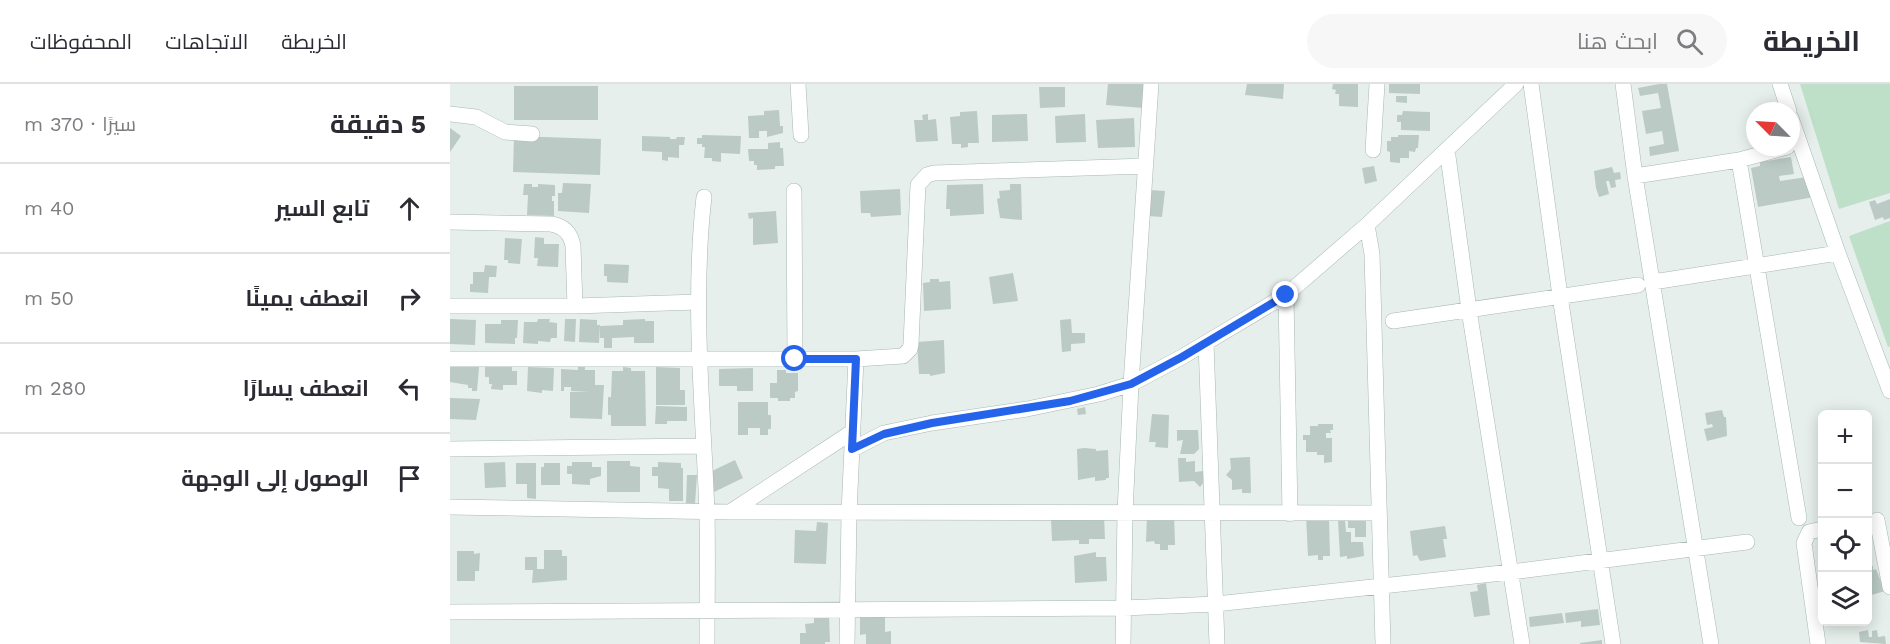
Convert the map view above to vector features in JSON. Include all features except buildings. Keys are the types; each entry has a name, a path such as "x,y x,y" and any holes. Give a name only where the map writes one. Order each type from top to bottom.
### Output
{"street":[{"path":"798,84 801,135"},
{"path":"1123,644 1125,513 1131,384 1151,84"},
{"path":"1373,150 1377,84"},
{"path":"852,449 884,434 932,423 1070,401 1131,384 1206,343 1286,295 1367,225 1516,84"},
{"path":"1531,84 1560,296 1613,644"},
{"path":"1623,84 1646,283 1711,644"},
{"path":"1780,84 1786,102"},
{"path":"450,114 482,119 505,132 531,134"},
{"path":"1447,149 1469,310 1522,644"},
{"path":"1635,176 1754,156"},
{"path":"1796,156 1838,253 1890,391"},
{"path":"1739,160 1799,518"},
{"path":"450,358 898,358 908,353 910,349 918,185 927,175 1146,166"},
{"path":"794,191 795,359"},
{"path":"704,198 699,249 698,302 707,512 707,644"},
{"path":"450,222 551,224 565,229 571,237 573,246 575,306"},
{"path":"1367,225 1371,254 1383,644"},
{"path":"1393,321 1838,253"},
{"path":"1286,295 1290,514"},
{"path":"450,306 575,306 698,302"},
{"path":"1206,343 1217,644"},
{"path":"847,644 849,513 856,359"},
{"path":"730,513 852,432"},
{"path":"450,449 703,446"},
{"path":"450,507 730,513 1379,513"},
{"path":"1878,520 1890,587"},
{"path":"1818,530 1809,532 1804,543 1818,644"},
{"path":"450,612 1124,608 1216,604 1511,572 1747,542"}],"green space":[{"path":"1800,84 1890,84 1890,193 1839,209"},
{"path":"1890,221 1890,346 1888,347 1849,236"}],"route":[{"path":"795,359 856,359 852,449 878,435 932,423 1070,401 1131,384 1182,357 1286,295"}]}
